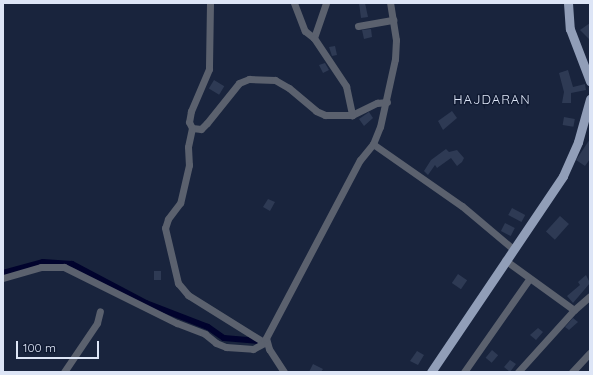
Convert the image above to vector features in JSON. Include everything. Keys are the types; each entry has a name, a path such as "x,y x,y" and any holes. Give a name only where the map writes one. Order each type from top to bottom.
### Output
{"main road":[{"path":"568,3 570,29 590,81"},
{"path":"431,372 513,248 563,176 588,121 590,105"}],"street":[{"path":"210,3 209,69 191,111 189,122 192,128 188,146 189,165 180,204 168,219 166,228 178,283 188,295 263,344 284,372"},
{"path":"294,3 305,31 314,38 346,86 352,115"},
{"path":"314,38 326,3"},
{"path":"263,344 269,329 360,160 373,144 387,102 396,59 390,3"},
{"path":"358,26 393,20"},
{"path":"192,128 201,128 207,123 239,83 258,78 275,80 289,88 316,111 325,115 352,115 377,103 387,102"},
{"path":"373,144 462,206 513,248"},
{"path":"505,260 529,280 574,310"},
{"path":"3,278 41,267 64,267 177,323 205,334 216,343 226,347 263,344"},
{"path":"464,372 529,280"},
{"path":"518,372 574,310 590,296"},
{"path":"64,372 97,323 100,311"},
{"path":"572,372 590,353"}],"building":[{"path":"359,3 365,3 368,17 361,18"},
{"path":"590,23 590,40 580,30"},
{"path":"371,29 372,37 364,39 362,30"},
{"path":"335,46 337,55 332,56 329,47"},
{"path":"325,63 329,70 323,73 319,65"},
{"path":"568,70 573,87 585,84 586,90 571,93 571,103 562,103 564,92 559,73"},
{"path":"214,80 224,86 219,95 209,89"},
{"path":"452,111 457,118 443,130 438,121"},
{"path":"369,112 373,118 364,126 359,119"},
{"path":"564,117 575,119 573,127 563,125"},
{"path":"590,139 590,159 585,166 576,160"},
{"path":"446,149 449,152 457,150 464,158 462,162 457,166 451,158 437,168 435,165 428,175 424,171 431,160"},
{"path":"268,199 275,202 270,211 263,207"},
{"path":"512,208 525,215 521,222 508,215"},
{"path":"560,216 569,224 555,240 546,232"},
{"path":"505,223 515,228 511,236 501,231"},
{"path":"154,271 161,271 161,280 154,280"},
{"path":"458,274 467,280 461,289 452,283"},
{"path":"586,275 590,283 573,303 567,296 580,285 578,282"},
{"path":"573,318 578,322 569,330 565,327"},
{"path":"538,328 543,332 536,340 530,335"},
{"path":"492,350 498,355 492,363 486,358"},
{"path":"417,351 424,355 418,365 410,361"},
{"path":"510,360 516,364 510,372 504,367"},
{"path":"313,364 323,369 321,372 309,372"}],"waterway":[{"path":"3,273 43,262 72,264 146,303 208,327 224,338 259,341"}],"district":[{"name":"HAJDARAN","path":"492,99"}]}
